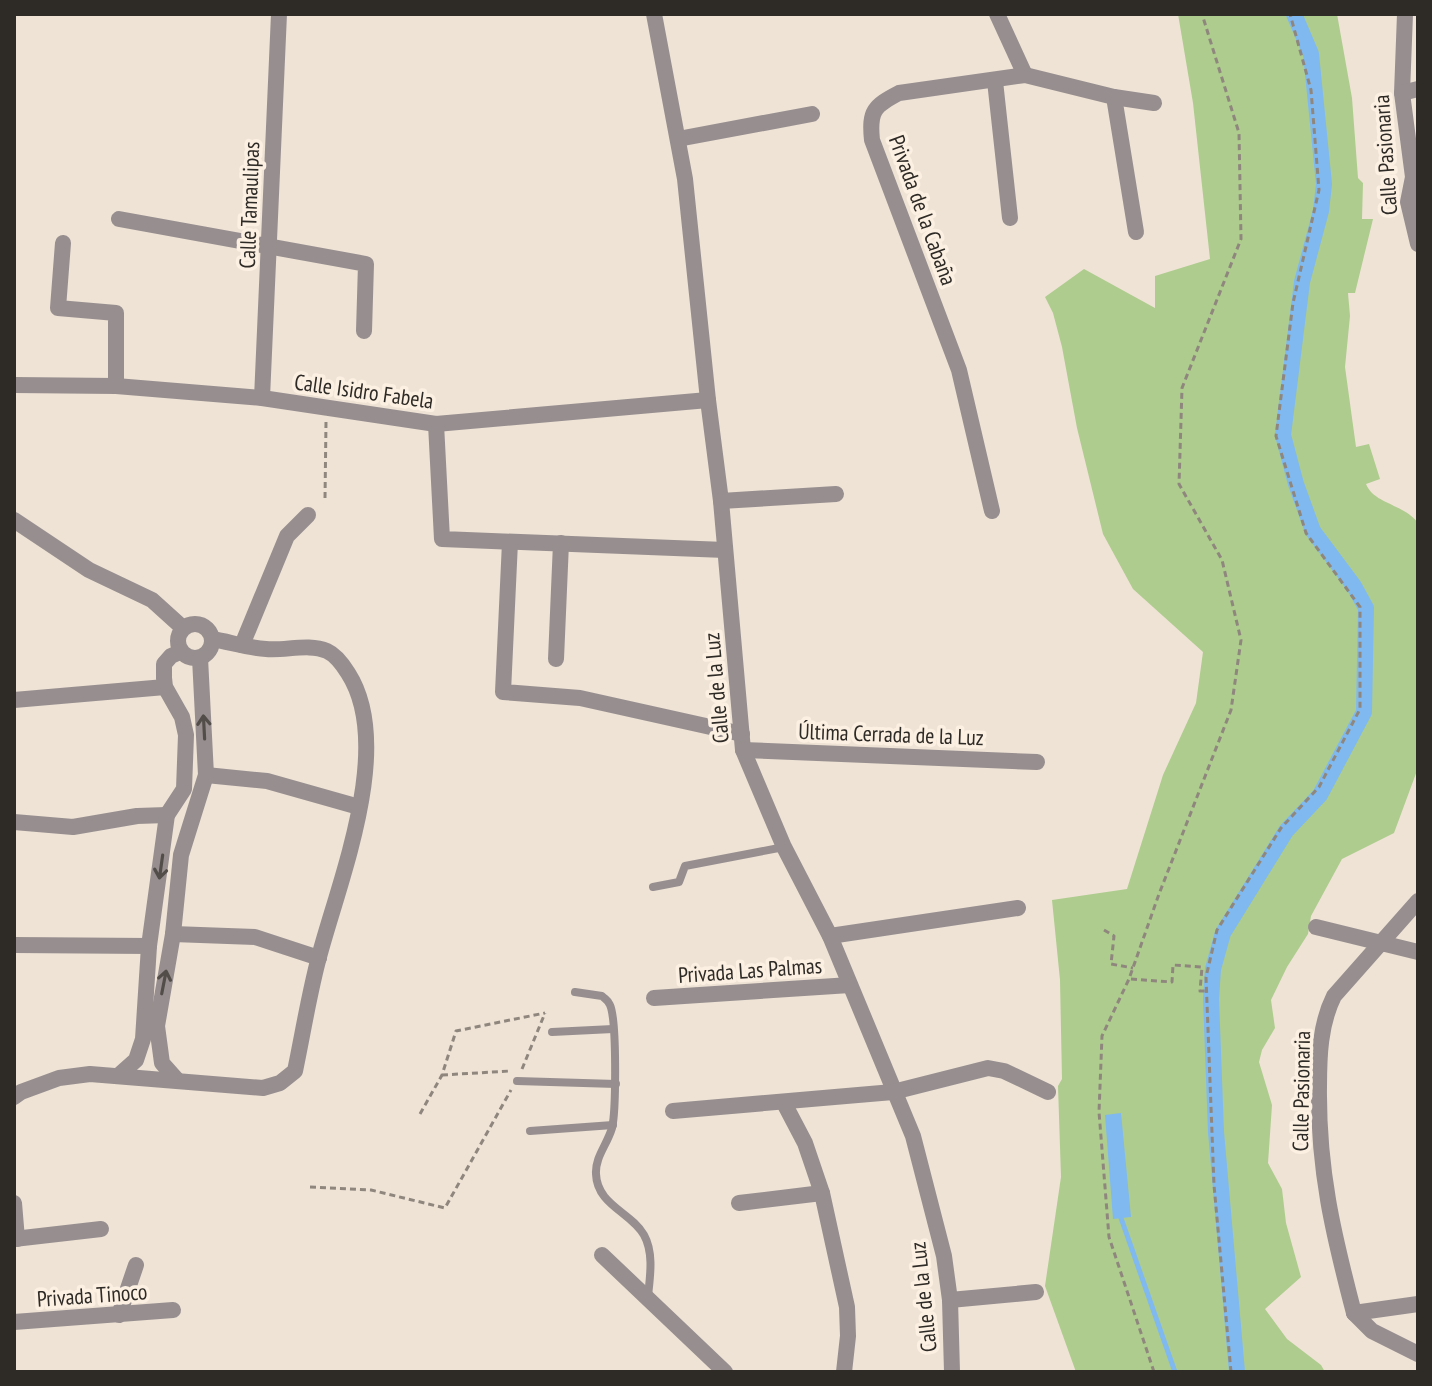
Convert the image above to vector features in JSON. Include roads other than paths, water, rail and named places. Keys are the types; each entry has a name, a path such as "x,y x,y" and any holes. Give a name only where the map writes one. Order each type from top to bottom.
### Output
{"street":[{"name":"Calle Tamaulipas","path":"262,398 279,14"},
{"name":"Calle de la Luz","path":"654,14 685,179 721,501 742,742 784,847 830,936 913,1136 944,1256 950,1300 952,1372"},
{"path":"997,14 1025,75"},
{"name":"Calle Pasionaria","path":"1405,14 1413,177 1408,202 1418,244"},
{"name":"Privada de la Cabaña","path":"992,511 959,370 872,140 870,120 881,103 899,93 1025,75 1114,97 1154,103"},
{"path":"995,81 1010,218"},
{"path":"1114,97 1136,232"},
{"path":"678,139 812,114"},
{"path":"119,219 366,264 364,331"},
{"path":"63,243 58,308 116,313 116,386"},
{"name":"Calle Isidro Fabela","path":"14,385 116,386 262,398 436,424 708,400"},
{"path":"436,424 442,539 725,550"},
{"path":"721,501 836,494"},
{"path":"242,645 287,536 308,515"},
{"path":"14,520 89,570 152,600 183,628"},
{"name":"Última Cerrada de la Luz","path":"510,542 503,692 580,698 742,742 1037,762"},
{"path":"556,659 561,543"},
{"path":"16,1091 59,1078 90,1074 263,1088 280,1083 295,1071 319,958 349,858 364,785 364,716 355,685 343,665 329,651 315,648 266,649 212,639 203,626 196,624 183,628 177,640 180,652 192,659 200,658 210,650 212,639"},
{"path":"118,1076 136,1060 143,1039 149,946 167,815 184,789 186,735 182,717 165,687 164,664 180,652"},
{"path":"178,1081 162,1063 157,1026 173,934 181,855 206,775 200,658"},
{"path":"14,700 165,687"},
{"path":"206,775 267,781 359,807"},
{"path":"14,822 73,827 137,816 167,815"},
{"name":"Calle Pasionaria","path":"1354,1313 1328,1207 1319,1139 1319,1066 1325,1015 1334,996 1418,901"},
{"path":"830,936 1018,908"},
{"path":"1316,927 1418,952"},
{"path":"173,934 212,933 255,937 319,958"},
{"path":"14,945 149,946"},
{"name":"Privada Las Palmas","path":"654,998 850,985"},
{"path":"673,1111 893,1092 988,1068 1004,1071 1048,1092"},
{"path":"784,1103 805,1143 822,1193 847,1307 844,1372"},
{"path":"739,1203 822,1193"},
{"path":"14,1203 16,1239 101,1229"},
{"path":"602,1255 725,1372"},
{"path":"119,1315 136,1265"},
{"path":"950,1300 1036,1292"},
{"path":"1354,1313 1418,1304"},
{"name":"Privada Tinoco","path":"14,1322 173,1310"},
{"path":"1354,1313 1372,1331 1418,1354"}],"lane":[{"path":"653,887 679,882 685,866 784,847"},
{"path":"575,992 602,996 611,1008 616,1084 613,1125 598,1158 596,1174 599,1192 643,1234 649,1251 648,1301"},
{"path":"552,1032 613,1029"},
{"path":"517,1081 616,1084"},
{"path":"530,1131 613,1125"}],"water":[{"path":"1121,1113 1131,1217 1113,1219 1105,1115"}],"waterway":[{"path":"1237,1372 1216,1132 1211,999 1213,969 1223,933 1286,831 1320,795 1364,712 1366,608 1354,586 1313,531 1283,435 1302,282 1321,211 1324,184 1311,54 1294,14"},
{"path":"1121,1218 1175,1372"}]}
